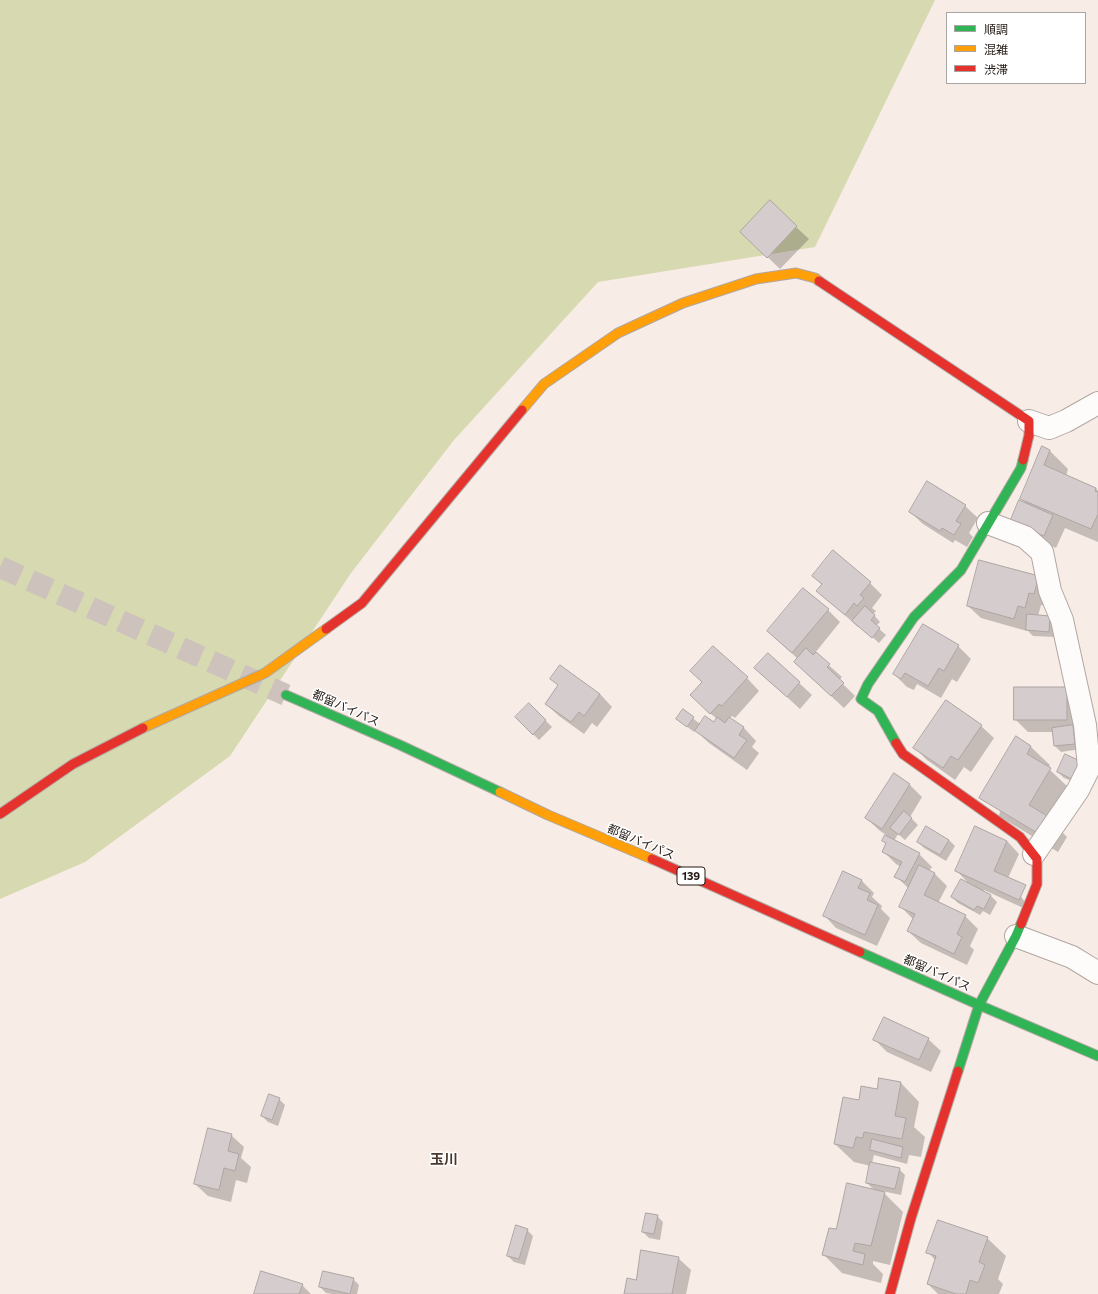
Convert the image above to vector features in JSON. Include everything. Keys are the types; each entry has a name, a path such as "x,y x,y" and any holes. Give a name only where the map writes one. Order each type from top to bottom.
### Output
{"main road":[{"path":"0,814 72,764 153,723 265,673 362,603 544,384 618,333 683,303 756,279 796,272 815,278 1029,422 1029,435 1021,468 960,570 914,617 868,684 861,699 878,711 903,754 1020,837 1037,859 1037,884 1016,936 979,1005 913,1212 890,1294"},
{"name":"都留バイパス","path":"286,695 400,745 548,815 710,884 979,1005 1098,1056"}],"street":[{"path":"1029,422 1048,428 1066,421 1098,403"},
{"path":"988,523 1025,537 1042,552 1050,591 1062,620 1085,725 1088,768 1078,790 1034,854"},
{"path":"1016,936 1072,957 1098,973"}],"green space":[{"path":"0,0 935,0 815,247 598,282 454,440 351,573 230,756 85,862 0,899"}],"building":[{"path":"770,200 797,226 767,258 740,232"},
{"path":"1042,446 1050,450 1044,465 1096,488 1095,491 1098,492 1098,514 1091,529 1020,499"},
{"path":"927,481 966,505 956,521 961,524 954,535 942,528 940,531 909,512"},
{"path":"1019,500 1053,515 1044,536 1010,522"},
{"path":"833,550 871,582 860,595 864,598 857,606 854,603 845,615 816,591 822,584 812,576"},
{"path":"979,560 1039,576 1034,594 1029,593 1025,608 1018,606 1014,619 967,606"},
{"path":"803,588 829,609 792,653 767,631"},
{"path":"865,606 875,615 871,620 880,628 872,638 852,621"},
{"path":"1027,614 1050,616 1049,632 1026,630"},
{"path":"923,624 959,645 944,671 939,668 928,686 905,673 901,679 893,674"},
{"path":"713,646 748,677 722,706 719,704 710,714 690,695 702,682 690,671"},
{"path":"806,648 813,655 816,652 830,664 827,667 844,683 831,696 794,662"},
{"path":"768,653 800,682 787,697 754,668"},
{"path":"560,665 600,694 584,716 579,712 571,722 545,704 558,685 550,679"},
{"path":"1014,687 1067,687 1067,720 1014,720"},
{"path":"946,700 982,725 958,760 951,756 943,768 913,748"},
{"path":"529,703 546,720 533,735 515,717"},
{"path":"683,709 694,717 687,727 676,719"},
{"path":"705,716 714,722 717,717 725,723 729,717 744,727 739,735 747,740 734,758 695,731"},
{"path":"1073,725 1075,744 1054,746 1052,728"},
{"path":"1016,736 1031,746 1027,754 1051,768 1029,805 1049,817 1039,834 979,798"},
{"path":"1065,754 1080,761 1072,779 1057,772"},
{"path":"894,773 910,784 882,829 865,818"},
{"path":"904,811 912,818 899,835 890,828"},
{"path":"926,826 949,840 940,855 917,842"},
{"path":"975,826 1007,841 994,871 1026,885 1019,900 955,871"},
{"path":"885,835 920,853 905,882 894,877 902,862 882,852 886,843 882,841"},
{"path":"919,865 935,873 924,895 966,915 957,934 962,937 954,954 907,931 915,914 899,907"},
{"path":"843,871 862,880 858,888 870,893 867,900 878,905 865,935 823,916"},
{"path":"961,879 991,895 984,909 977,906 974,910 951,897"},
{"path":"884,1017 929,1038 919,1060 873,1040"},
{"path":"879,1078 901,1082 895,1116 906,1118 902,1139 864,1132 863,1138 856,1137 853,1148 834,1144 843,1097 859,1100 861,1086 877,1089"},
{"path":"269,1094 280,1098 272,1120 261,1116"},
{"path":"208,1128 232,1134 228,1151 239,1154 235,1171 224,1168 219,1190 194,1184"},
{"path":"872,1139 903,1147 901,1158 870,1150"},
{"path":"870,1162 900,1168 895,1189 866,1183"},
{"path":"847,1183 885,1192 871,1246 855,1243 853,1251 865,1254 863,1265 822,1255 829,1228 836,1229"},
{"path":"646,1213 658,1215 654,1234 642,1232"},
{"path":"938,1220 988,1237 979,1262 985,1265 978,1283 970,1280 966,1294 956,1294 927,1284 936,1256 926,1253"},
{"path":"516,1225 528,1229 519,1259 507,1256"},
{"path":"641,1250 679,1257 672,1294 624,1294 627,1278 636,1280"},
{"path":"261,1271 303,1284 299,1294 254,1294"},
{"path":"323,1271 354,1278 350,1294 319,1287"}],"tunnel":[{"path":"0,567 286,695"}],"traffic: fast":[{"path":"896,743 878,711 861,699 868,684 914,617 961,570 1021,468 1023,460"},
{"path":"286,695 400,745 500,792"},
{"path":"958,1071 979,1005 1021,924"},
{"path":"860,952 1098,1056"}],"traffic: slow":[{"path":"522,410 544,384 618,333 683,303 756,279 796,273 815,278 819,281"},
{"path":"143,728 265,673 326,629"},
{"path":"500,792 548,815 652,859"}],"traffic: jam":[{"path":"819,281 1029,421 1029,435 1023,460"},
{"path":"326,629 362,603 522,410"},
{"path":"0,814 73,764 143,728"},
{"path":"896,743 903,754 1020,837 1037,859 1037,884 1021,924"},
{"path":"652,859 860,952"},
{"path":"890,1294 911,1218 958,1071"}],"district":[{"name":"玉川","path":"444,1159"}]}
